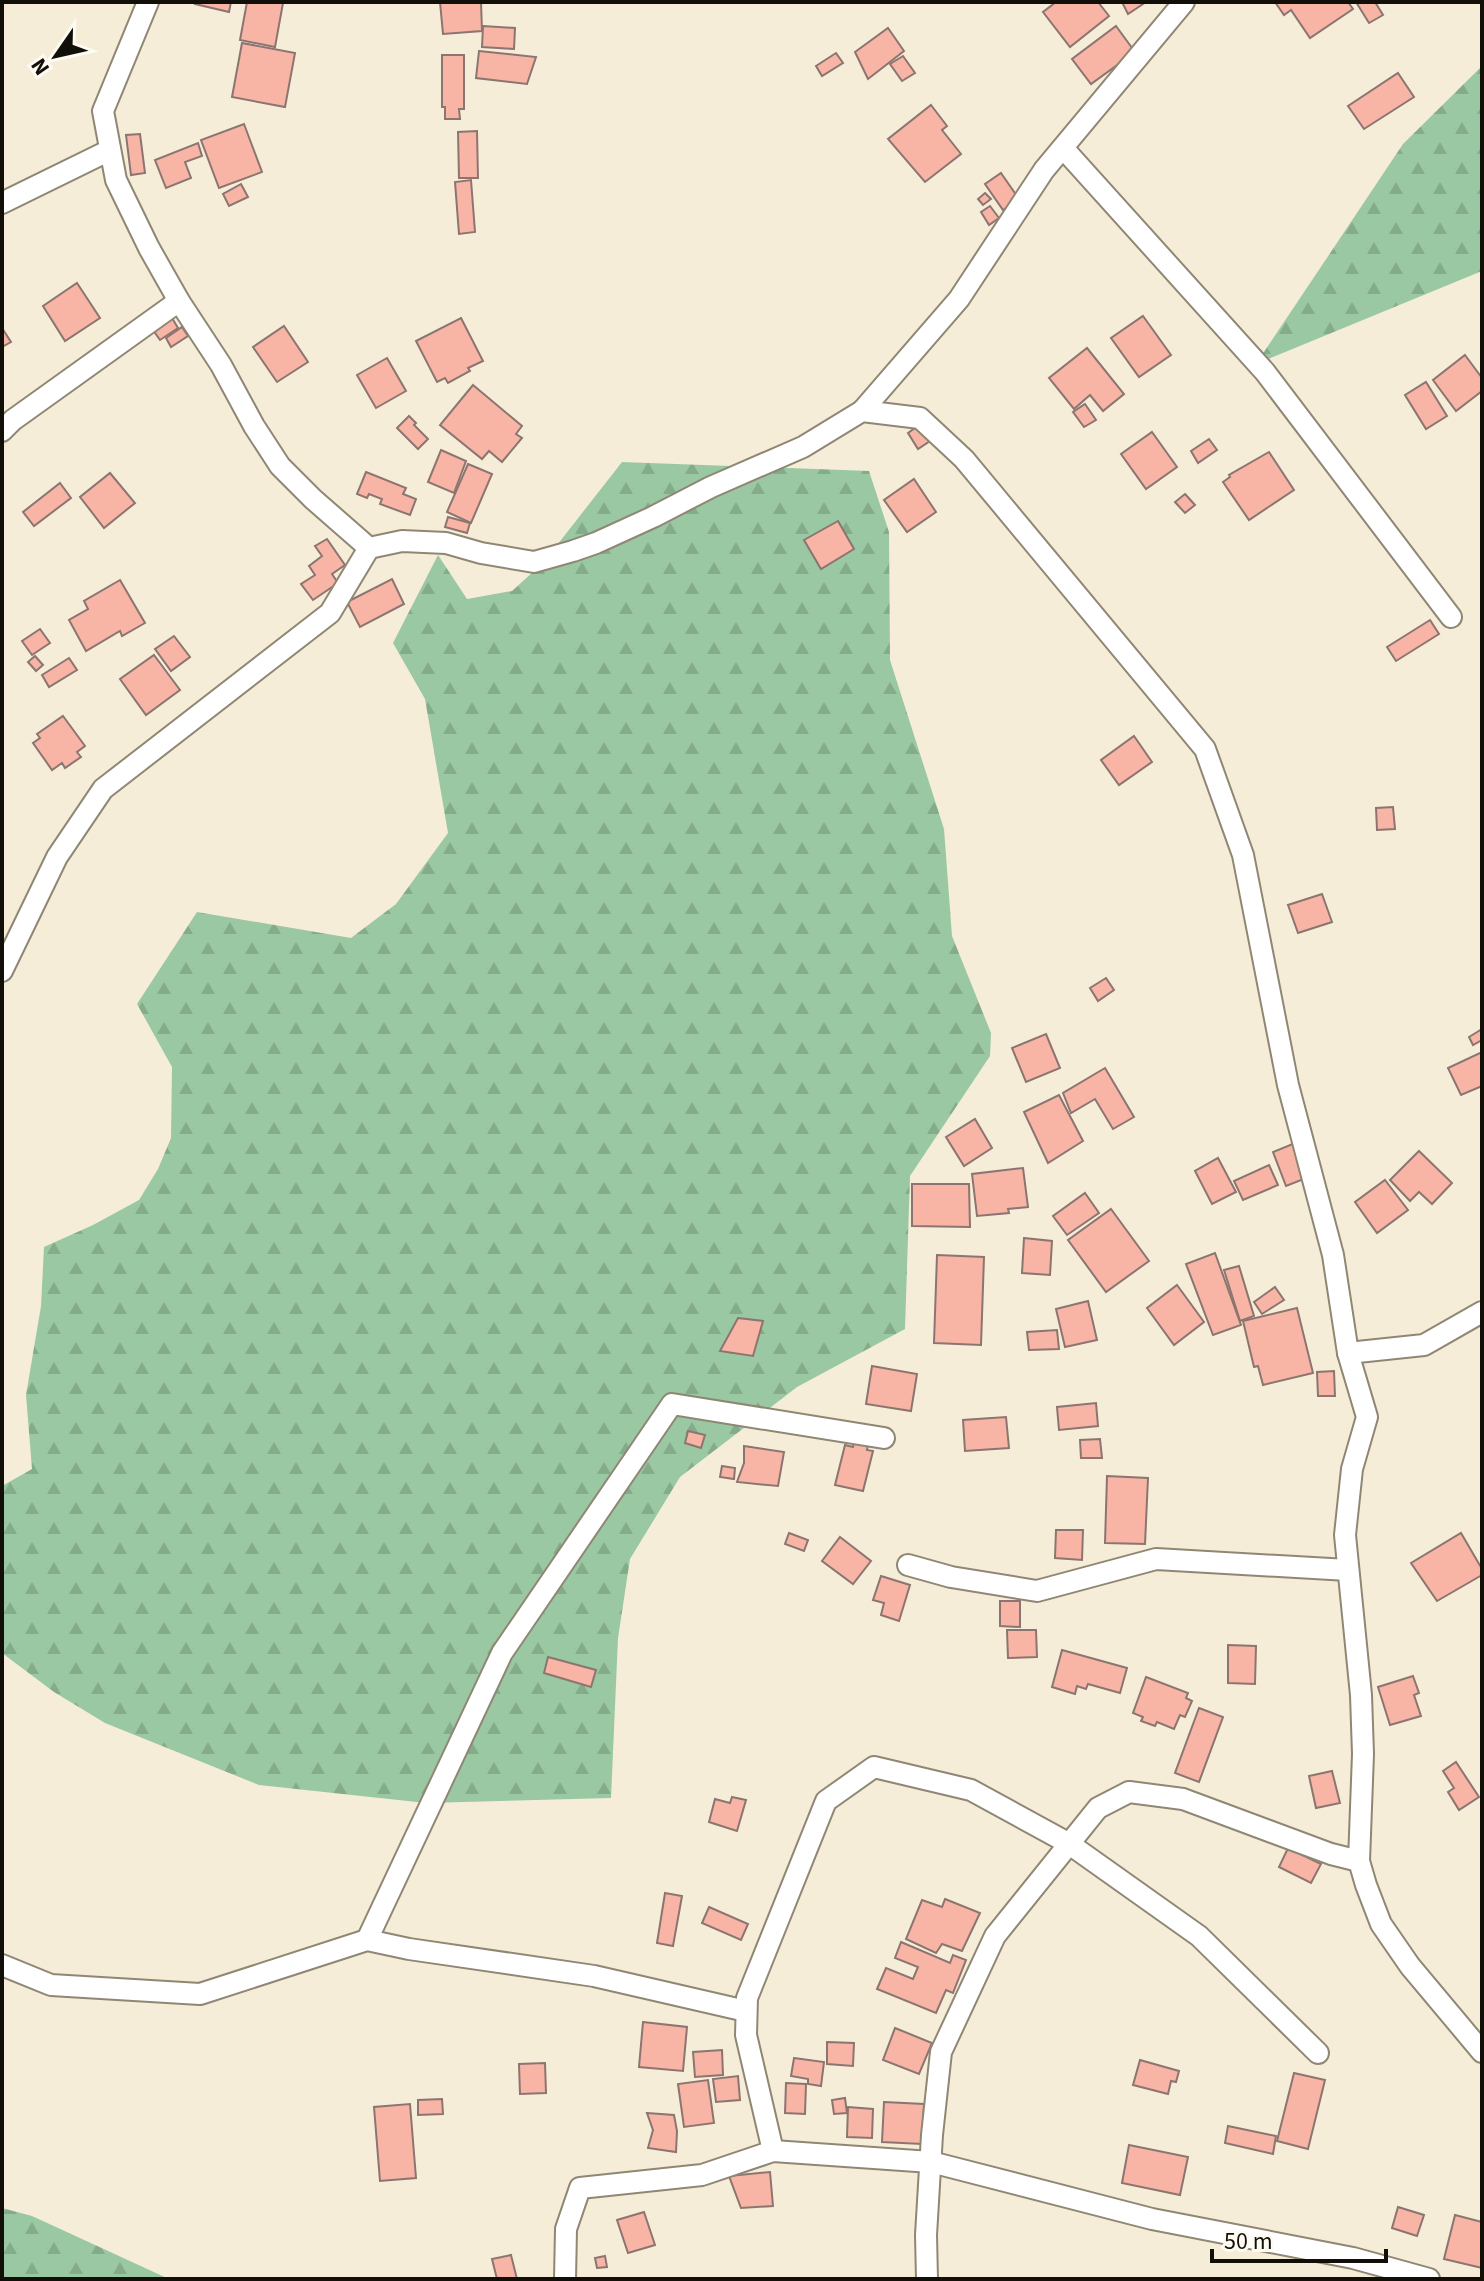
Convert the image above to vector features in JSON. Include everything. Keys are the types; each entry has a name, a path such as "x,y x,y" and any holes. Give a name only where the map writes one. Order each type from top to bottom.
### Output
{"street":[{"path":"148,2 103,111 116,180 179,301 221,365 280,466 369,548"},
{"path":"2,971 57,857 103,789 330,613 369,548 402,541 446,543 534,562 596,543 653,517 711,487 803,447 862,411 959,299 1044,170 1184,2"},
{"path":"1063,148 1265,372 1451,617"},
{"path":"2,203 110,150"},
{"path":"2,431 179,301"},
{"path":"862,411 920,418 964,459 1205,749 1243,855 1288,1085 1333,1255 1348,1353 1367,1417 1352,1469 1345,1535 1361,1695 1363,1754 1359,1861 1381,1924 1410,1966 1482,2052"},
{"path":"1348,1353 1424,1345 1479,1319"},
{"path":"367,1940 502,1653 672,1404 884,1438"},
{"path":"908,1565 951,1577 1037,1591 1156,1559 1348,1570"},
{"path":"773,2151 746,2035 747,1998 826,1801 874,1767 971,1790 1068,1843 1199,1936 1318,2053"},
{"path":"927,2279 926,2235 941,2052 995,1936 1098,1808 1129,1792 1183,1799 1331,1854 1359,1861"},
{"path":"2,1965 51,1985 200,1994 367,1940 594,1976 746,2011"},
{"path":"565,2279 566,2229 580,2188 702,2175 773,2151 931,2162 1152,2219 1353,2258 1429,2279"}],"green space":[{"path":"1482,66 1482,271 1256,364 1403,144"},
{"path":"622,462 869,471 889,532 890,660 944,829 952,936 991,1033 990,1056 910,1176 905,1329 797,1387 680,1477 630,1559 618,1638 611,1798 426,1803 259,1785 105,1723 54,1692 2,1653 2,1486 32,1469 26,1395 41,1306 44,1247 139,1200 158,1169 171,1138 172,1067 137,1004 197,912 351,938 396,904 448,833 425,699 393,643 438,555 467,599 512,591 543,563"},
{"path":"2,2208 32,2216 169,2279 2,2279"}],"building":[{"path":"196,2 231,2 229,12"},
{"path":"247,2 283,3 275,47 240,40"},
{"path":"440,2 481,2 482,31 443,34"},
{"path":"1056,2 1098,2 1109,16 1070,47 1043,12"},
{"path":"1122,2 1146,2 1128,14"},
{"path":"1275,2 1348,2 1353,9 1310,38 1291,10 1284,15"},
{"path":"1356,2 1375,2 1383,15 1369,23"},
{"path":"483,26 515,28 514,49 482,47"},
{"path":"1116,26 1135,52 1091,84 1072,59"},
{"path":"888,28 904,51 868,79 855,52"},
{"path":"242,43 295,53 285,107 232,97"},
{"path":"479,51 536,57 527,84 476,78"},
{"path":"836,53 843,63 822,76 816,66"},
{"path":"442,55 464,55 464,109 459,109 460,119 445,119 445,107 442,107"},
{"path":"903,56 915,73 902,81 890,64"},
{"path":"1398,73 1414,97 1364,129 1348,106"},
{"path":"931,105 947,126 942,130 961,154 925,182 888,139"},
{"path":"244,124 262,172 219,188 201,140"},
{"path":"477,131 478,178 459,178 458,132"},
{"path":"140,134 145,173 131,175 126,135"},
{"path":"198,143 202,156 185,162 191,178 166,188 155,160"},
{"path":"1001,173 1019,199 1003,210 985,184"},
{"path":"471,180 475,232 459,234 455,182"},
{"path":"241,184 248,197 229,206 223,194"},
{"path":"985,193 991,199 983,205 978,199"},
{"path":"990,206 999,218 989,225 981,212"},
{"path":"77,283 100,318 65,341 43,306"},
{"path":"1143,316 1171,355 1139,377 1111,338"},
{"path":"172,318 178,328 160,340 153,330"},
{"path":"461,318 483,361 448,383 445,378 437,382 416,341"},
{"path":"284,326 308,362 277,382 253,347"},
{"path":"182,327 188,336 171,347 166,338"},
{"path":"2,328 11,342 2,347"},
{"path":"1087,348 1124,394 1103,411 1090,395 1074,409 1049,378"},
{"path":"1465,355 1482,378 1482,391 1456,411 1433,380"},
{"path":"387,358 406,391 376,408 357,375"},
{"path":"1426,382 1447,416 1426,429 1405,395"},
{"path":"473,385 522,426 516,434 522,438 502,462 489,451 482,459 440,425"},
{"path":"1085,404 1096,420 1084,427 1073,412"},
{"path":"409,416 428,439 418,449 397,428"},
{"path":"922,423 933,439 918,449 908,433"},
{"path":"1152,432 1177,467 1146,489 1121,454"},
{"path":"1209,439 1217,450 1198,463 1191,451"},
{"path":"441,450 466,461 454,493 428,482"},
{"path":"1269,452 1294,490 1249,520 1223,482 1229,475"},
{"path":"468,464 492,474 471,523 447,512"},
{"path":"366,472 406,488 403,494 416,499 410,515 380,504 382,499 357,494"},
{"path":"110,473 135,503 104,528 80,497"},
{"path":"914,479 936,512 907,532 884,500"},
{"path":"60,483 71,498 34,526 23,512"},
{"path":"1185,494 1195,505 1185,513 1175,502"},
{"path":"448,517 470,523 467,533 445,527"},
{"path":"838,521 854,549 821,569 804,540"},
{"path":"327,539 345,565 332,574 338,583 313,600 301,584 315,575 309,566 322,556 315,546"},
{"path":"392,579 404,604 360,627 347,602"},
{"path":"120,580 145,623 122,636 120,631 86,651 69,620 88,609 84,601"},
{"path":"1430,620 1439,634 1396,661 1387,647"},
{"path":"40,629 50,643 32,655 22,641"},
{"path":"174,636 190,657 171,671 155,649"},
{"path":"154,655 180,690 146,715 120,679"},
{"path":"35,656 43,665 36,671 28,662"},
{"path":"69,658 77,670 49,687 42,675"},
{"path":"63,716 85,746 77,752 81,757 65,768 62,763 52,770 33,743 40,738 37,734"},
{"path":"1134,736 1152,762 1119,785 1101,760"},
{"path":"1393,807 1395,829 1377,830 1376,808"},
{"path":"1322,894 1332,922 1298,933 1288,905"},
{"path":"1106,978 1114,990 1098,1001 1090,988"},
{"path":"1482,1029 1482,1040 1473,1045 1469,1037"},
{"path":"1046,1034 1060,1068 1026,1082 1012,1048"},
{"path":"1482,1052 1482,1086 1461,1095 1448,1068"},
{"path":"1105,1068 1134,1117 1113,1129 1095,1099 1071,1113 1063,1093"},
{"path":"1059,1095 1083,1141 1048,1163 1024,1112"},
{"path":"975,1119 992,1148 964,1166 946,1137"},
{"path":"1295,1143 1309,1177 1286,1186 1273,1152"},
{"path":"1419,1151 1452,1183 1432,1204 1419,1192 1410,1201 1390,1180"},
{"path":"1218,1158 1236,1192 1212,1204 1195,1171"},
{"path":"1269,1165 1278,1185 1243,1200 1234,1181"},
{"path":"1023,1168 1028,1207 1008,1209 1009,1213 977,1216 972,1174"},
{"path":"1385,1180 1408,1210 1377,1233 1355,1202"},
{"path":"912,1184 969,1184 970,1227 912,1226"},
{"path":"1085,1193 1099,1213 1067,1235 1053,1216"},
{"path":"1111,1209 1149,1261 1106,1292 1068,1240"},
{"path":"1024,1238 1052,1241 1050,1275 1022,1273"},
{"path":"1215,1253 1241,1325 1213,1335 1186,1264"},
{"path":"937,1255 984,1257 981,1345 934,1343"},
{"path":"1239,1266 1254,1316 1240,1321 1224,1270"},
{"path":"1177,1285 1204,1322 1174,1345 1147,1308"},
{"path":"1275,1287 1284,1300 1262,1314 1254,1302"},
{"path":"1088,1301 1097,1340 1065,1347 1056,1309"},
{"path":"1297,1308 1313,1373 1263,1385 1258,1366 1254,1367 1243,1321"},
{"path":"738,1318 763,1321 753,1356 720,1351"},
{"path":"1057,1330 1059,1349 1029,1350 1027,1332"},
{"path":"872,1366 917,1374 911,1411 866,1404"},
{"path":"1334,1371 1335,1396 1318,1396 1317,1372"},
{"path":"1096,1403 1098,1426 1059,1430 1057,1407"},
{"path":"1006,1417 1009,1448 965,1451 963,1420"},
{"path":"688,1431 705,1435 701,1448 685,1443"},
{"path":"1100,1439 1102,1458 1081,1458 1080,1440"},
{"path":"854,1442 868,1445 867,1450 873,1451 863,1491 835,1485 845,1445 853,1447"},
{"path":"744,1446 784,1452 778,1486 737,1482 744,1463"},
{"path":"722,1466 735,1468 734,1479 720,1477"},
{"path":"1107,1476 1148,1478 1145,1544 1105,1543"},
{"path":"1056,1530 1083,1530 1082,1560 1055,1558"},
{"path":"789,1533 808,1540 804,1551 785,1544"},
{"path":"1461,1533 1482,1569 1482,1575 1437,1601 1411,1563"},
{"path":"840,1537 871,1561 853,1584 822,1561"},
{"path":"881,1576 910,1585 899,1621 881,1615 884,1603 873,1600"},
{"path":"1000,1601 1020,1601 1020,1627 1000,1626"},
{"path":"1007,1630 1036,1630 1037,1657 1008,1658"},
{"path":"1228,1645 1256,1646 1255,1684 1228,1683"},
{"path":"1062,1650 1127,1668 1120,1693 1088,1684 1086,1689 1077,1686 1075,1694 1052,1687"},
{"path":"548,1657 596,1670 591,1687 544,1673"},
{"path":"1413,1676 1419,1693 1414,1695 1421,1716 1390,1725 1378,1687"},
{"path":"1146,1677 1188,1693 1186,1698 1192,1701 1185,1717 1180,1715 1174,1729 1157,1722 1155,1726 1141,1721 1143,1717 1133,1713"},
{"path":"1199,1708 1223,1717 1199,1782 1175,1773"},
{"path":"1456,1762 1479,1797 1459,1810 1448,1792 1454,1788 1443,1771"},
{"path":"1332,1771 1340,1803 1316,1808 1309,1776"},
{"path":"732,1797 746,1800 737,1831 709,1822 715,1799 730,1803"},
{"path":"1288,1848 1321,1864 1311,1883 1279,1867"},
{"path":"665,1893 682,1896 673,1946 657,1943"},
{"path":"945,1899 980,1913 962,1951 942,1944 936,1953 906,1939 922,1900 942,1907"},
{"path":"709,1907 748,1924 741,1940 702,1923"},
{"path":"901,1942 950,1963 953,1955 966,1960 953,1993 946,1990 936,2013 877,1989 886,1968 913,1979 918,1967 895,1958"},
{"path":"643,2022 687,2027 683,2071 639,2067"},
{"path":"895,2028 932,2043 919,2074 883,2060"},
{"path":"827,2042 854,2043 853,2066 827,2064"},
{"path":"722,2050 723,2075 695,2077 693,2052"},
{"path":"794,2058 824,2062 821,2086 808,2084 808,2079 791,2076"},
{"path":"1140,2060 1179,2071 1176,2082 1171,2081 1168,2094 1133,2085"},
{"path":"545,2063 546,2093 520,2094 519,2064"},
{"path":"1294,2073 1325,2080 1308,2149 1277,2141"},
{"path":"738,2076 740,2100 716,2102 713,2079"},
{"path":"708,2080 714,2123 684,2127 678,2084"},
{"path":"786,2083 806,2084 805,2114 785,2113"},
{"path":"845,2098 847,2113 834,2114 832,2100"},
{"path":"442,2099 443,2114 418,2115 418,2100"},
{"path":"884,2102 924,2104 922,2144 882,2142"},
{"path":"410,2104 416,2178 380,2181 374,2107"},
{"path":"848,2107 873,2109 872,2138 847,2137"},
{"path":"647,2113 674,2115 676,2152 648,2148 653,2130"},
{"path":"1228,2126 1276,2136 1273,2154 1225,2143"},
{"path":"1129,2145 1188,2157 1180,2195 1122,2183"},
{"path":"770,2172 773,2206 741,2208 729,2176"},
{"path":"1398,2207 1424,2215 1417,2236 1392,2228"},
{"path":"644,2212 655,2245 628,2253 617,2220"},
{"path":"1455,2215 1482,2222 1482,2268 1444,2259"},
{"path":"511,2255 517,2279 497,2279 492,2259"},
{"path":"605,2256 607,2267 597,2268 595,2258"}]}
